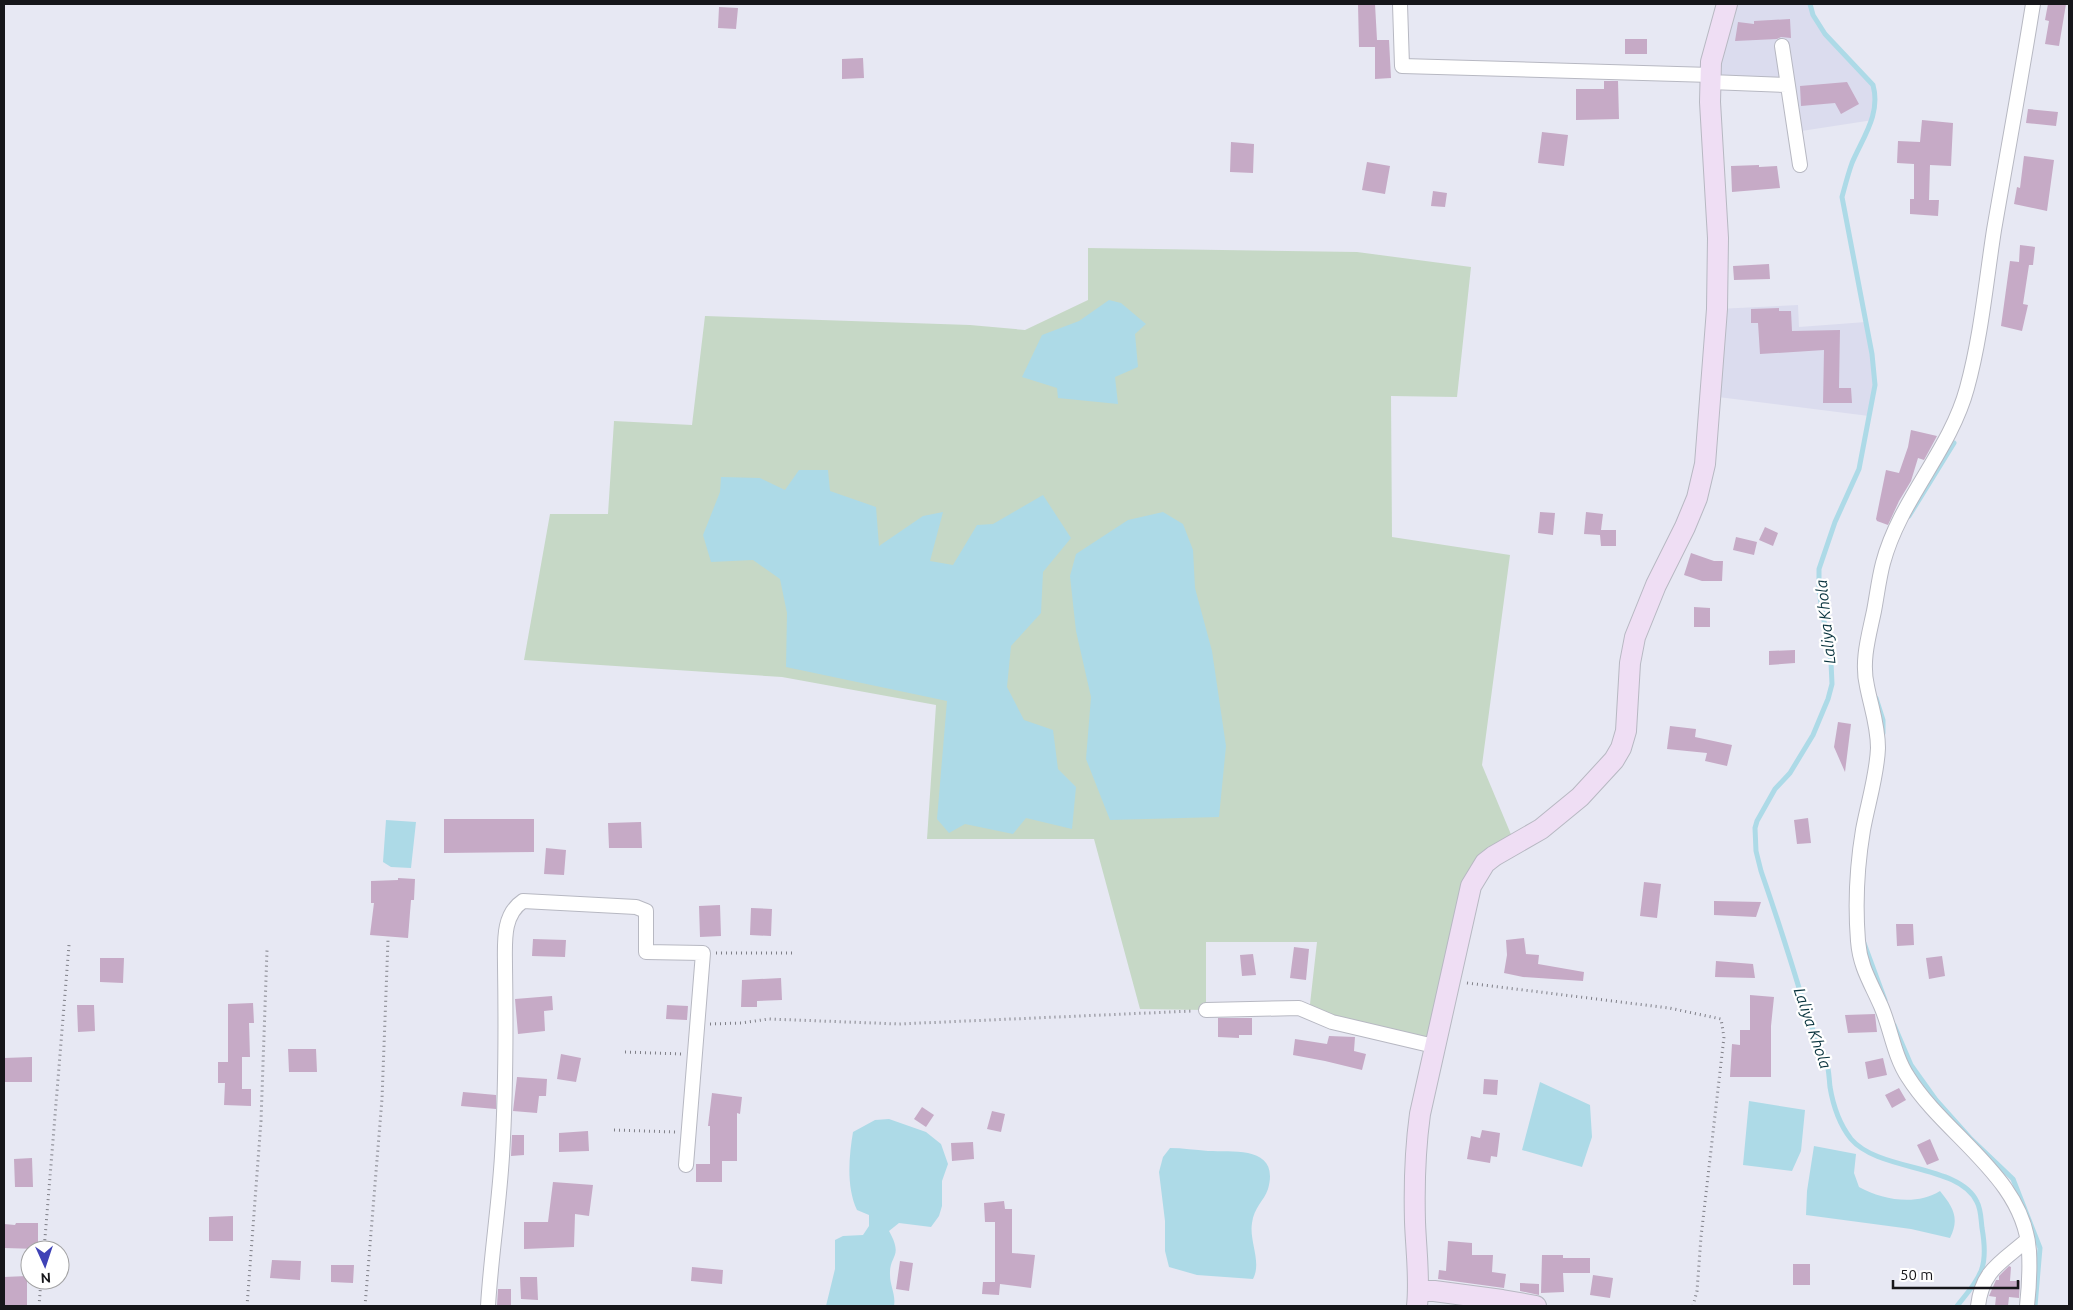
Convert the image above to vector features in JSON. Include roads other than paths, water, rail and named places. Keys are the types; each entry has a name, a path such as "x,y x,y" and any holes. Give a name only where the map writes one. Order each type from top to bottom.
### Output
{"street":[{"path":"1400,4 1402,66 1711,79 1787,85"},
{"path":"1536,1306 1418,1297 1415,1150 1420,1114 1448,980 1471,886 1477,874 1494,856 1541,829 1580,797 1614,760 1621,748 1626,731 1630,663 1635,637 1656,585 1685,527 1697,498 1705,464 1717,309 1718,238 1710,102 1711,62 1727,4"},
{"path":"2028,1306 2029,1250 2020,1214 2004,1185 1935,1112 1907,1076 1862,964 1858,945 1857,896 1859,854 1878,749 1876,721 1866,686 1865,656 1868,637 1883,562 1889,546 1920,482 1934,462 1954,424 1968,386 2033,4"},
{"path":"1782,46 1800,165"},
{"path":"488,1306 503,1151 506,1081 505,943 508,919 516,906 523,901 636,908 646,911 646,952 703,953 686,1165"},
{"path":"1206,1010 1298,1008 1332,1022 1434,1046"},
{"path":"1978,1306 1982,1284 1987,1275 2027,1240"}],"water":[{"path":"1109,300 1121,303 1146,324 1135,334 1138,367 1115,377 1118,404 1058,398 1057,388 1022,377 1042,335 1079,321"},
{"path":"799,470 828,470 830,491 876,507 879,546 923,516 943,512 930,561 953,565 977,525 993,524 1043,495 1071,538 1043,572 1041,613 1011,646 1007,687 1024,720 1053,730 1058,769 1076,787 1072,829 1026,818 1013,834 965,824 949,833 937,819 947,701 786,667 787,613 780,579 753,560 711,562 703,535 720,492 721,477 760,478 785,490"},
{"path":"1163,512 1183,524 1193,550 1195,588 1212,651 1226,746 1219,817 1110,820 1086,759 1091,697 1076,631 1070,576 1076,554 1128,520"},
{"path":"386,820 416,822 411,868 391,867 383,862"},
{"path":"1540,1082 1590,1105 1592,1137 1582,1167 1522,1150"},
{"path":"1749,1101 1805,1110 1801,1151 1792,1171 1743,1165"},
{"path":"889,1119 926,1132 941,1144 948,1164 942,1181 942,1206 939,1216 931,1227 899,1223 889,1231 896,1251 890,1268 894,1306 826,1306 835,1269 835,1240 843,1236 863,1235 869,1226 869,1215 857,1210 851,1191 850,1151 853,1132 875,1120"},
{"path":"1814,1146 1856,1154 1854,1173 1859,1187 1868,1192 1889,1198 1910,1200 1931,1196 1940,1191 1954,1213 1955,1219 1950,1238 1911,1229 1806,1215 1807,1191"},
{"path":"1170,1148 1242,1152 1261,1158 1267,1165 1270,1175 1268,1189 1257,1208 1252,1223 1252,1237 1256,1259 1253,1279 1197,1275 1169,1267 1165,1251 1165,1221 1159,1172 1163,1157"}],"waterway":[{"name":"Laliya Khola","path":"1810,4 1813,15 1825,34 1873,85 1875,96 1873,116 1852,163 1842,197 1872,354 1875,385 1859,469 1835,522 1819,569 1819,591 1831,662 1832,684 1813,735 1790,773 1775,789 1757,821 1755,828 1756,851 1808,1017 1827,1064 1835,1108 1847,1133 1864,1150 1954,1181 1968,1190 1977,1202 1981,1215 1984,1242 1983,1262 1977,1279 1957,1306"},
{"path":"1909,516 1954,443"},
{"path":"1876,698 1883,720 1883,733"},
{"path":"1864,943 1885,1000"},
{"path":"1894,1025 1911,1065 1936,1100 1970,1138 2013,1179 2040,1248 2035,1306"}]}
